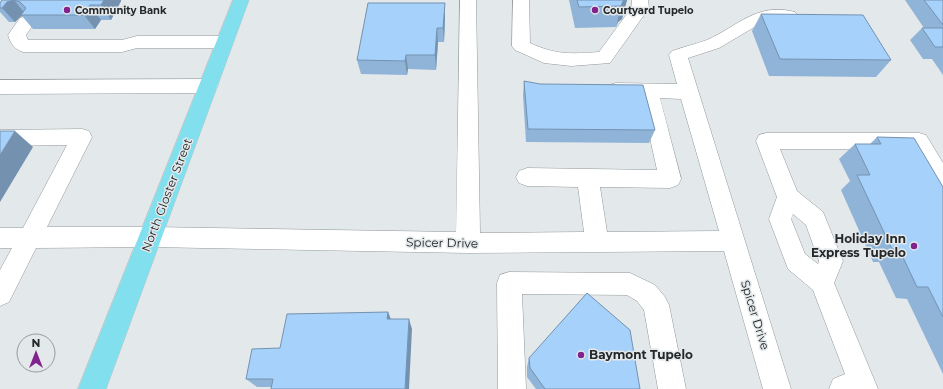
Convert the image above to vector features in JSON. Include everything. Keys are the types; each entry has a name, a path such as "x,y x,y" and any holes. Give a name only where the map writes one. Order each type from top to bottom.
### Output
{"main road":[{"name":"North Gloster Street","path":"92,389 241,0"}],"street":[{"path":"468,0 468,243"},
{"path":"521,0 521,46 544,57 571,60 604,58 641,8 640,0"},
{"name":"Spicer Drive","path":"777,389 678,55 713,44 760,17 808,16"},
{"path":"26,22 17,35 19,42 23,46 122,46 137,42 225,42"},
{"path":"0,87 208,86"},
{"path":"593,90 689,92"},
{"path":"527,177 670,178 649,90"},
{"path":"0,138 82,138 0,294"},
{"path":"822,283 831,261 815,219 788,197 766,141 919,141 943,182"},
{"path":"588,178 597,242"},
{"path":"788,197 780,220 796,261 822,283 856,386"},
{"name":"Spicer Drive","path":"0,238 151,237 468,243 733,241"},
{"path":"512,389 509,283 630,284 646,293 656,305 672,389"}],"building":[{"path":"2,0 14,0 7,2 2,8 0,8 0,3"},
{"path":"14,0 104,0 101,5 90,5 84,15 21,15 26,8 20,2"},
{"path":"577,0 625,0 621,6 579,7"},
{"path":"924,0 943,0 943,25"},
{"path":"368,3 445,3 443,28 437,28 435,55 406,55 405,61 357,60"},
{"path":"761,14 863,15 891,60 780,59"},
{"path":"922,28 943,28 943,47 935,47"},
{"path":"524,81 540,84 643,85 655,130 528,129"},
{"path":"0,131 15,131 0,155"},
{"path":"877,137 914,138 943,187 943,317 928,287 917,287 899,249 892,249 857,175 870,175 855,144 881,144"},
{"name":"Baymont Tupelo","path":"587,293 630,330 640,389 545,389 530,368 529,358"},
{"path":"388,312 387,319 409,319 405,389 271,389 273,379 246,379 252,349 280,348 287,314"}],"place":[{"name":"Community Bank","path":"67,10"},
{"name":"Courtyard Tupelo","path":"595,10"},
{"name":"Holiday Inn Express Tupelo","path":"914,246"},
{"name":"Baymont Tupelo","path":"581,355"}]}
